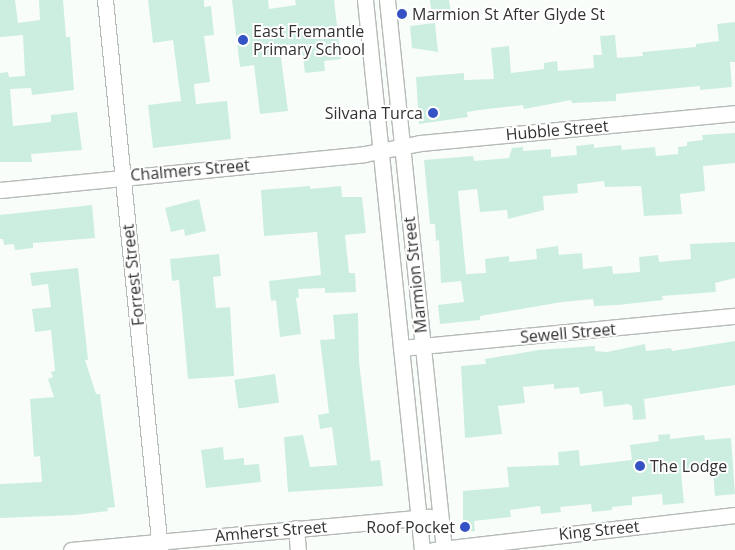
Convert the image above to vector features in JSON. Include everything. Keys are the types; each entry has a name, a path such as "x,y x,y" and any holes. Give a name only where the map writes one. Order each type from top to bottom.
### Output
{"street":[{"name":"Forrest Street","path":"105,0 160,545"},
{"name":"Marmion Street","path":"365,0 422,550"},
{"name":"Marmion Street","path":"387,0 440,516 441,550"},
{"name":"Hubble Street","path":"381,151 420,143 735,113"},
{"name":"Chalmers Street","path":"0,190 381,151"},
{"name":"Sewell Street","path":"401,348 735,316"},
{"name":"King Street","path":"441,550 735,515"},
{"name":"Amherst Street","path":"71,550 160,545 296,528 440,516"},
{"path":"296,528 298,550"}],"building":[{"path":"0,0 15,0 18,23 40,20 39,0 63,0 66,37 70,37 74,90 32,95 31,88 10,89 13,126 51,122 51,115 77,112 82,150 31,154 32,162 0,162 0,73 8,72 9,77 25,76 23,35 0,37"},
{"path":"148,0 204,0 204,7 211,6 214,35 204,36 210,82 194,84 196,104 227,101 231,139 153,148 148,105 181,101 173,40 153,43"},
{"path":"232,0 268,0 269,9 296,5 295,0 334,0 341,59 324,61 325,71 305,73 302,48 280,50 288,111 260,114 254,65 240,67"},
{"path":"430,0 449,0 451,12 432,18"},
{"path":"735,22 735,62 730,62 732,87 700,90 700,86 616,94 616,101 572,103 571,100 524,109 523,105 487,109 467,112 468,117 419,124 416,77 464,73 464,80 494,79 491,48 509,46 511,73 544,69 544,63 557,61 558,71 594,68 593,55 602,55 600,36 615,35 617,58 643,56 642,52 696,47 696,44 719,41 717,24"},
{"path":"435,23 438,52 412,48 410,26"},
{"path":"735,133 735,163 703,166 705,191 680,194 682,214 644,216 641,186 605,187 604,181 577,184 578,193 543,196 544,210 508,219 507,210 480,212 477,189 458,191 466,274 486,273 485,259 509,256 509,262 537,259 536,249 558,246 559,255 582,253 583,269 612,266 613,274 640,272 639,257 658,255 659,262 691,259 690,244 735,242 735,278 715,283 716,292 662,296 663,300 618,305 594,306 593,299 562,302 480,316 480,320 440,324 438,305 464,302 461,281 441,283 439,240 436,241 435,224 430,224 424,160 473,156 474,161 509,158 512,148 523,147 523,151 551,149 551,157 577,155 576,146 594,144 594,148 621,145 622,150 655,147 656,156 678,154 678,147 687,146 687,142 703,140 702,135"},
{"path":"310,186 310,189 341,186 342,197 362,197 366,233 345,235 349,273 355,273 356,292 325,293 325,288 298,289 299,297 296,298 301,334 280,337 276,300 271,301 269,281 321,275 317,232 264,236 261,190"},
{"path":"199,199 206,231 185,236 184,229 171,232 165,208"},
{"path":"92,205 95,238 33,243 33,248 15,250 14,244 4,245 3,239 0,239 0,215"},
{"path":"219,254 221,276 213,277 216,308 230,307 234,376 188,379 179,280 172,281 170,259"},
{"path":"78,268 88,360 85,360 96,394 100,394 115,507 107,508 108,511 75,515 0,518 0,484 42,482 40,456 34,457 30,399 54,397 48,379 53,377 51,372 55,371 51,330 35,332 32,309 51,307 48,284 32,286 30,273"},
{"path":"358,313 359,362 371,461 380,460 383,486 288,492 284,437 303,435 310,467 337,465 332,427 320,429 318,415 329,413 320,340 335,339 333,315"},
{"path":"735,341 735,385 644,399 646,419 633,420 632,406 628,404 604,407 602,391 580,394 579,387 554,389 554,384 523,387 525,403 498,406 502,434 465,438 461,366 486,364 485,359 539,350 595,346 595,351 607,352 645,344 646,351 671,348 672,351"},
{"path":"275,374 279,403 238,408 234,380"},
{"path":"670,434 670,439 704,435 705,440 731,438 735,494 715,496 713,470 681,473 684,503 663,505 662,494 632,497 632,505 592,512 591,504 560,507 561,512 541,514 540,506 510,510 511,517 474,521 475,531 466,532 463,528 463,491 509,487 507,467 559,465 558,452 579,450 580,466 632,460 630,445 659,441 658,435"},
{"path":"223,447 224,460 244,458 244,465 259,464 261,482 206,488 201,450"}],"place":[{"name":"Marmion St After Glyde St","path":"402,14"},
{"name":"East Fremantle Primary School","path":"243,40"},
{"name":"Silvana Turca","path":"433,113"},
{"name":"The Lodge","path":"640,466"},
{"name":"Roof Pocket","path":"465,527"}]}
